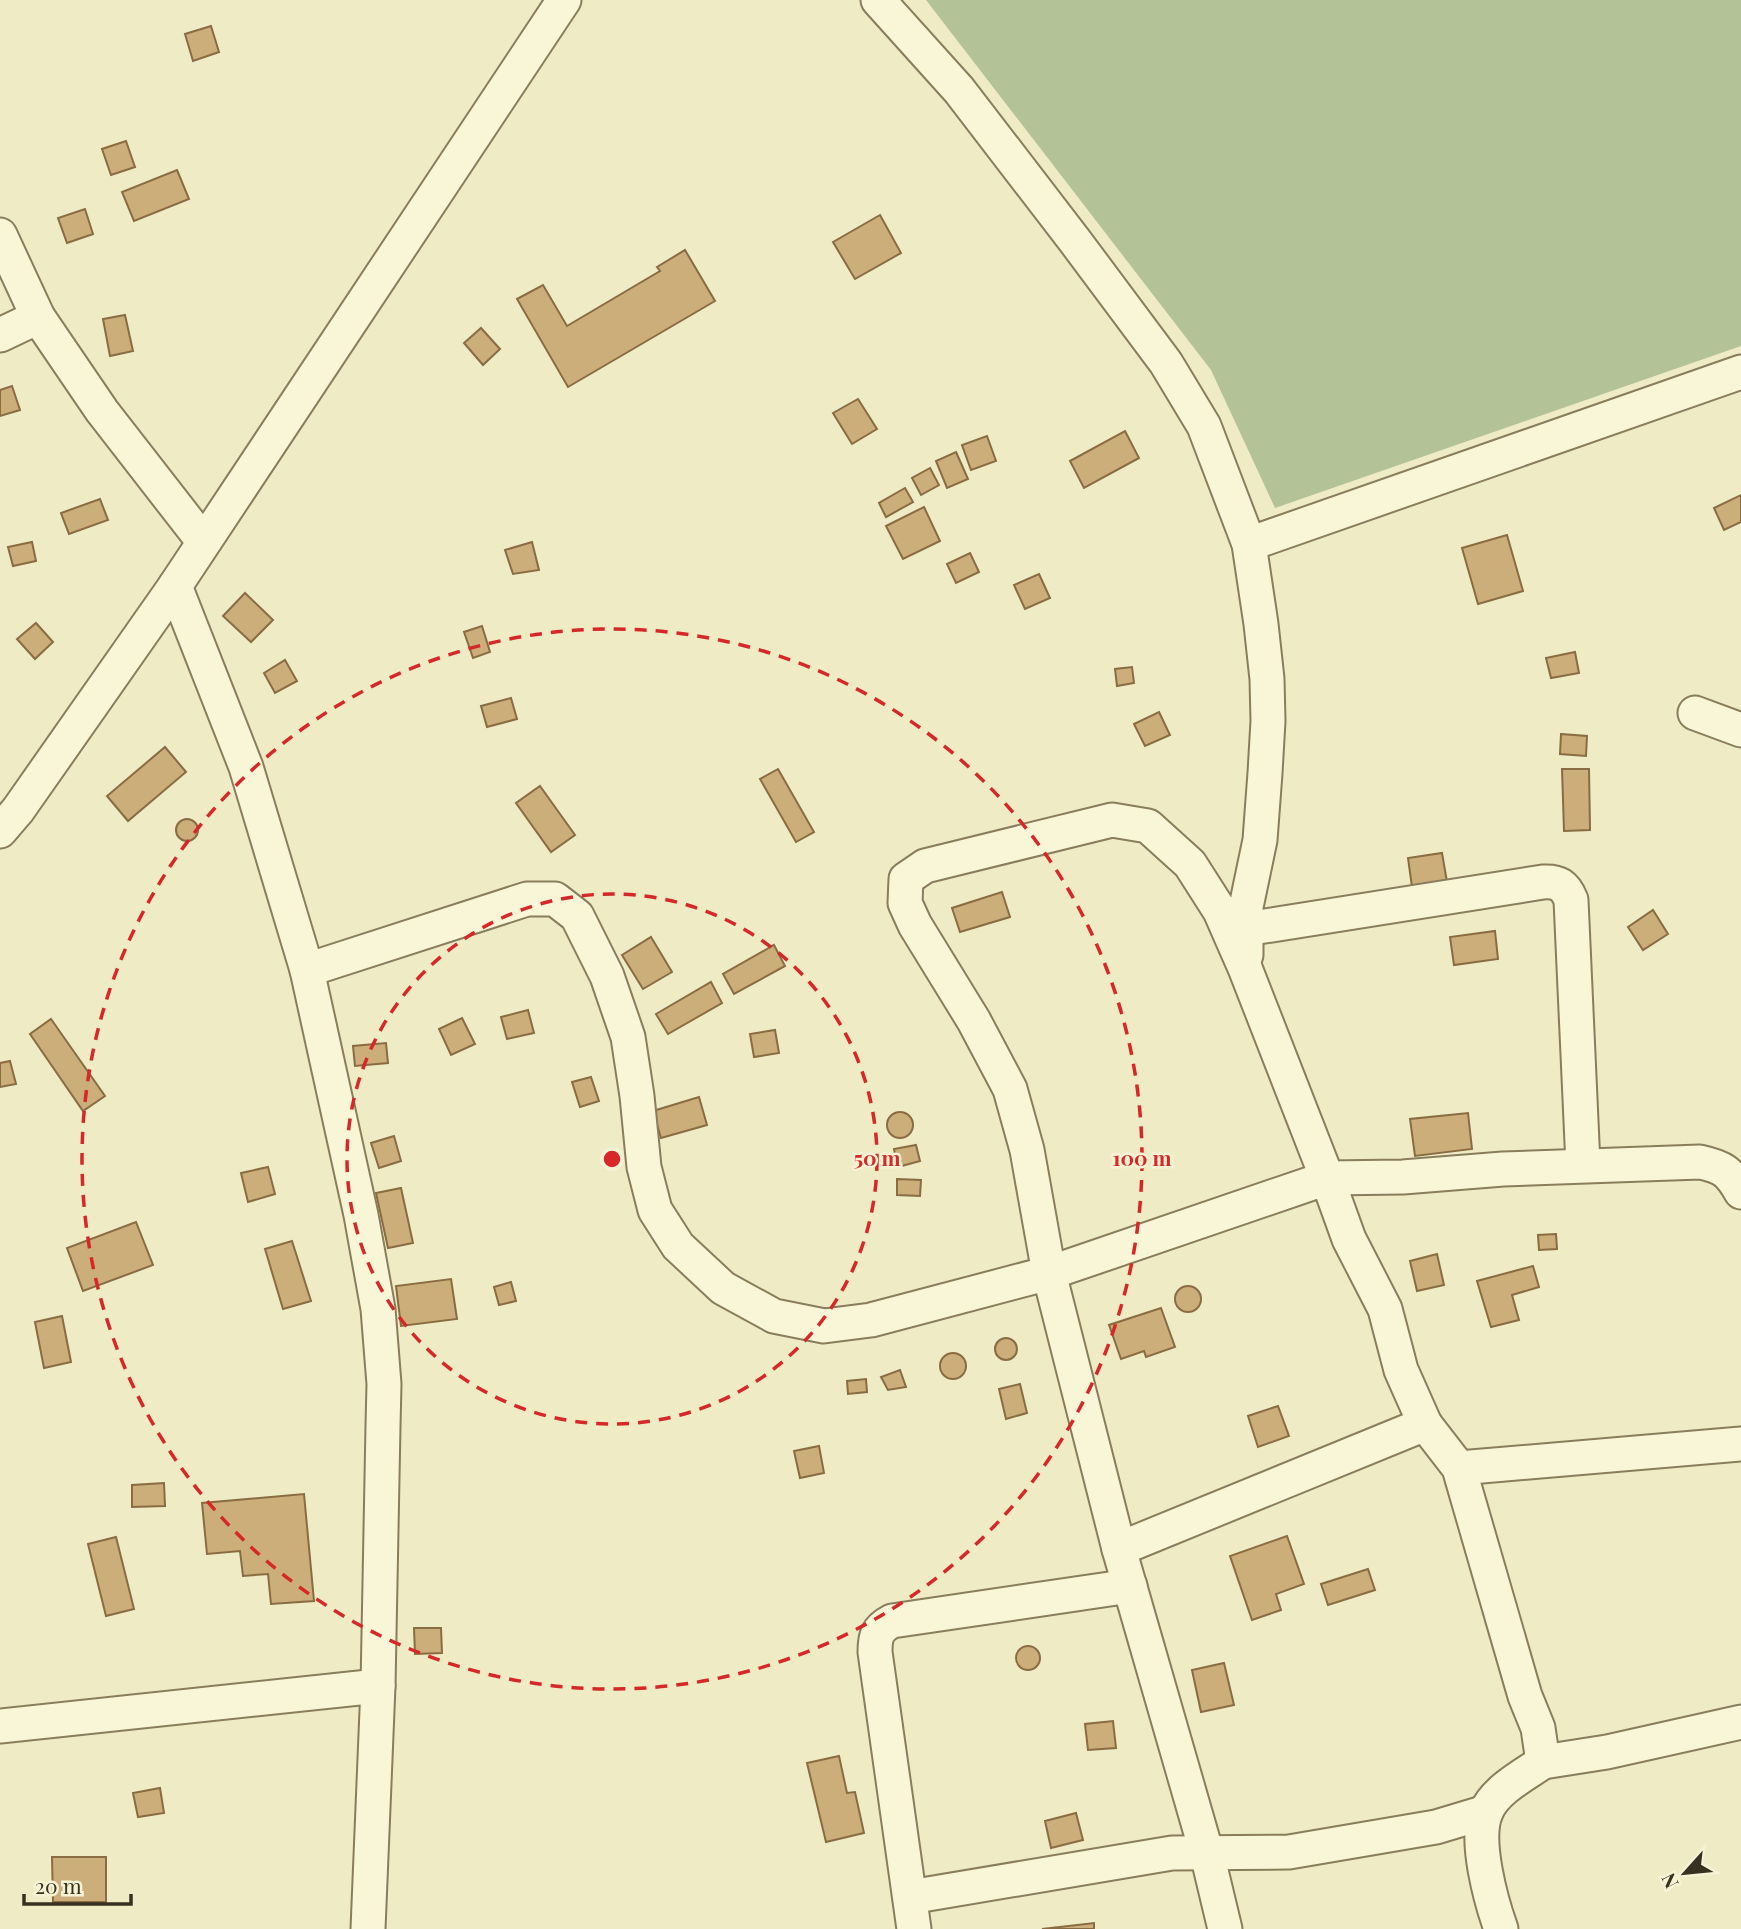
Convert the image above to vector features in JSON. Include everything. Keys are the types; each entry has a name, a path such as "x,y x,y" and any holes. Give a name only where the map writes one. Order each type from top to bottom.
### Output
{"street":[{"path":"6,818 174,586 564,0"},
{"path":"878,0 959,90 1166,363 1204,426 1249,544 1267,679 1268,721 1260,840 1246,907 1245,968"},
{"path":"0,235 38,317 102,411 203,541"},
{"path":"0,335 38,317"},
{"path":"1249,544 1741,372"},
{"path":"174,586 246,767 307,970 361,1216 377,1309 384,1384 378,1686 368,1929"},
{"path":"1695,712 1741,730"},
{"path":"1226,1929 1119,1549 1049,1273 1027,1150 1010,1088 974,1021 915,925 905,903 906,879 925,866 1112,820 1148,826 1190,864 1220,911 1245,968 1349,1239 1385,1310 1401,1370 1425,1424 1458,1468 1525,1696 1538,1728 1542,1762"},
{"path":"1246,929 1543,882 1556,881 1566,888 1571,900 1583,1165"},
{"path":"307,970 527,899 555,899 577,916 607,975 628,1037 644,1167 655,1210 678,1246 723,1288 774,1316 824,1326 871,1320 1049,1273 1327,1178 1403,1177 1583,1165 1700,1162 1718,1166 1731,1175 1741,1192"},
{"path":"1119,1549 1425,1424"},
{"path":"1458,1468 1741,1444"},
{"path":"1130,1586 891,1621 880,1628 875,1638 875,1652 912,1913 1172,1853 1289,1852 1436,1828 1486,1812"},
{"path":"0,1726 378,1686"},
{"path":"1501,1929 1480,1842 1486,1812 1500,1793 1542,1762 1606,1752 1741,1722"}],"green space":[{"path":"926,0 1741,0 1741,346 1275,508 1211,370"}],"building":[{"path":"211,26 219,52 193,61 185,34"},
{"path":"126,141 135,167 111,175 102,149"},
{"path":"177,170 189,199 134,221 122,192"},
{"path":"85,209 93,234 67,243 58,218"},
{"path":"880,215 901,253 855,279 833,242"},
{"path":"685,250 715,301 568,387 517,299 543,285 567,326 660,271 657,267"},
{"path":"125,315 133,351 110,356 103,319"},
{"path":"481,328 500,349 483,365 464,343"},
{"path":"12,386 20,410 0,416 0,390"},
{"path":"858,399 877,429 852,444 833,413"},
{"path":"1125,431 1139,458 1084,488 1070,461"},
{"path":"987,436 996,461 971,470 962,445"},
{"path":"956,452 968,479 947,488 936,461"},
{"path":"930,468 939,485 921,495 912,478"},
{"path":"905,488 913,502 886,517 879,503"},
{"path":"1741,495 1741,522 1724,530 1714,508"},
{"path":"100,499 108,520 69,534 61,513"},
{"path":"924,507 940,541 903,559 886,526"},
{"path":"1507,535 1523,591 1478,604 1462,548"},
{"path":"32,542 36,561 13,566 8,547"},
{"path":"532,542 539,570 513,574 505,550"},
{"path":"970,553 979,572 956,583 947,564"},
{"path":"1039,574 1050,598 1025,609 1014,585"},
{"path":"245,593 273,620 251,642 223,616"},
{"path":"36,623 53,642 35,659 17,639"},
{"path":"482,626 490,652 473,658 464,632"},
{"path":"1575,652 1579,673 1551,678 1546,658"},
{"path":"285,660 297,681 275,693 264,673"},
{"path":"1132,667 1134,683 1117,686 1115,669"},
{"path":"511,698 517,719 487,727 481,706"},
{"path":"1159,712 1170,735 1145,746 1134,724"},
{"path":"1561,734 1587,736 1586,756 1560,754"},
{"path":"165,747 186,772 128,821 107,796"},
{"path":"778,769 814,832 796,842 760,779"},
{"path":"1562,769 1589,769 1590,830 1564,831"},
{"path":"540,786 575,835 551,852 516,803"},
{"path":"187,819 195,822 198,830 195,838 187,841 179,838 176,830 179,822"},
{"path":"1442,853 1447,882 1412,887 1408,858"},
{"path":"1002,892 1010,917 960,932 952,908"},
{"path":"1653,910 1668,934 1643,950 1628,927"},
{"path":"1495,931 1498,959 1454,965 1450,937"},
{"path":"651,937 672,972 643,989 622,955"},
{"path":"774,945 785,966 734,994 723,974"},
{"path":"711,982 722,1003 668,1034 656,1014"},
{"path":"528,1010 534,1033 507,1039 501,1017"},
{"path":"462,1018 475,1044 451,1055 439,1029"},
{"path":"51,1019 105,1096 83,1111 30,1034"},
{"path":"775,1030 779,1053 754,1057 750,1034"},
{"path":"386,1043 388,1063 355,1066 353,1046"},
{"path":"10,1061 16,1084 0,1087 0,1063"},
{"path":"591,1077 599,1101 580,1107 572,1082"},
{"path":"699,1097 707,1125 661,1138 653,1111"},
{"path":"900,1112 909,1116 913,1125 909,1134 900,1138 891,1134 887,1125 891,1116"},
{"path":"1468,1113 1472,1149 1415,1156 1410,1119"},
{"path":"394,1136 401,1161 379,1168 371,1143"},
{"path":"916,1145 920,1161 898,1167 894,1149"},
{"path":"268,1167 275,1194 248,1202 241,1173"},
{"path":"897,1179 921,1180 920,1196 897,1195"},
{"path":"401,1188 413,1243 388,1248 376,1193"},
{"path":"136,1222 153,1265 83,1291 67,1248"},
{"path":"1556,1234 1557,1249 1539,1250 1538,1235"},
{"path":"292,1241 311,1301 283,1309 265,1249"},
{"path":"1437,1254 1444,1285 1417,1291 1410,1261"},
{"path":"1533,1266 1539,1287 1512,1295 1519,1320 1491,1327 1477,1281"},
{"path":"451,1279 457,1319 401,1326 396,1286"},
{"path":"511,1282 516,1301 499,1305 494,1287"},
{"path":"1188,1286 1197,1290 1201,1299 1197,1308 1188,1312 1179,1308 1175,1299 1179,1290"},
{"path":"1161,1308 1175,1347 1146,1357 1144,1351 1121,1359 1109,1325"},
{"path":"62,1316 71,1362 44,1368 35,1322"},
{"path":"1006,1338 1016,1345 1017,1349 1010,1359 1006,1360 996,1353 995,1349 1002,1339"},
{"path":"953,1353 962,1357 966,1366 962,1375 953,1379 944,1375 940,1366 944,1357"},
{"path":"900,1370 906,1387 888,1390 881,1377"},
{"path":"866,1379 867,1392 848,1394 847,1381"},
{"path":"1020,1384 1027,1413 1006,1419 999,1389"},
{"path":"1278,1406 1289,1436 1258,1447 1248,1416"},
{"path":"819,1446 824,1473 800,1478 794,1451"},
{"path":"164,1483 165,1506 132,1507 132,1485"},
{"path":"304,1494 314,1601 271,1604 268,1574 243,1576 240,1551 207,1554 202,1503"},
{"path":"1287,1536 1304,1584 1276,1594 1281,1610 1252,1620 1230,1556"},
{"path":"116,1537 134,1609 106,1616 88,1544"},
{"path":"1368,1569 1375,1590 1328,1605 1321,1584"},
{"path":"414,1628 441,1628 442,1653 415,1654"},
{"path":"1028,1646 1036,1650 1040,1658 1036,1666 1028,1670 1020,1666 1016,1658 1020,1650"},
{"path":"1224,1663 1234,1705 1201,1712 1192,1670"},
{"path":"1113,1721 1116,1748 1088,1750 1085,1724"},
{"path":"839,1756 847,1793 855,1792 864,1833 826,1842 807,1763"},
{"path":"160,1788 164,1813 138,1817 133,1793"},
{"path":"1076,1813 1083,1840 1051,1848 1045,1821"},
{"path":"52,1857 106,1857 106,1902 53,1902"},
{"path":"1094,1923 1094,1929 1042,1929"}]}
